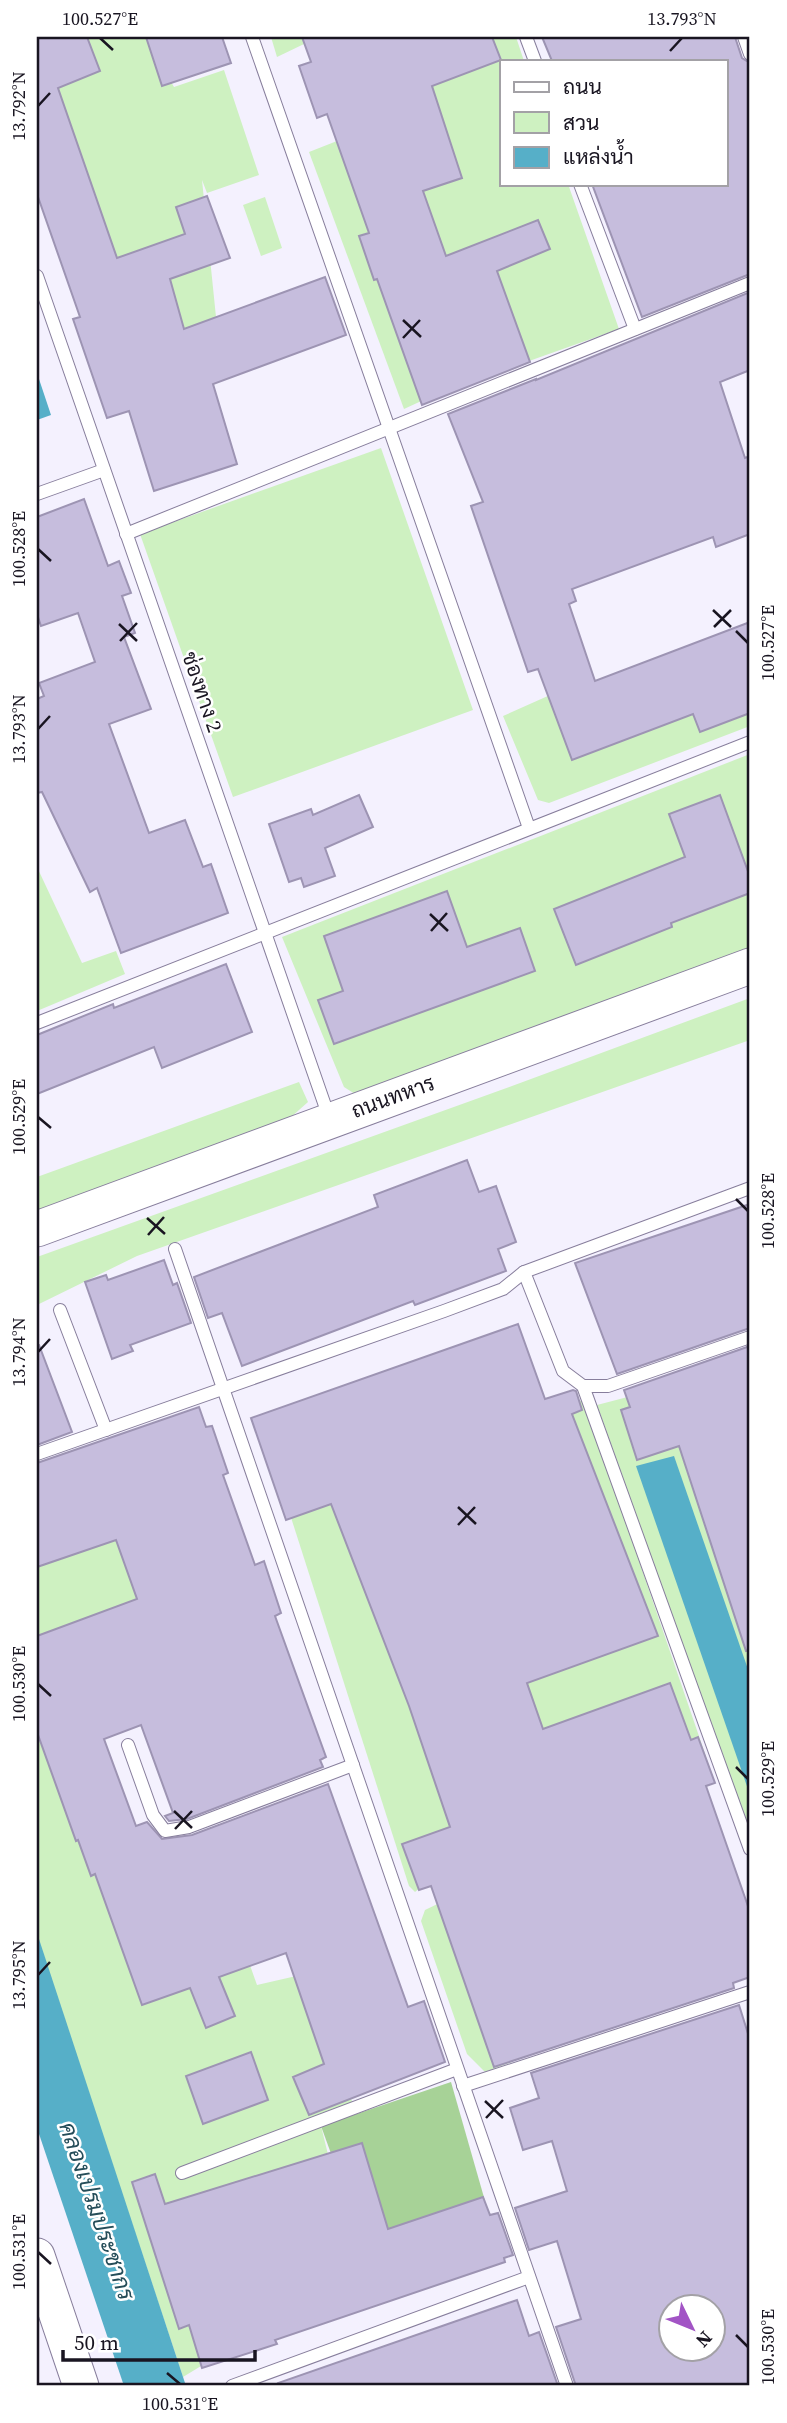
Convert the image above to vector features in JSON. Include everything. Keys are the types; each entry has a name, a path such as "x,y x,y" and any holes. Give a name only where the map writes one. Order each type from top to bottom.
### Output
{"main road":[{"name":"ถนนทหาร","path":"37,1229 750,966"},
{"path":"37,2256 81,2386"}],"lane":[{"path":"251,37 529,828"},
{"path":"526,37 535,60"},
{"path":"744,37 750,54"},
{"path":"581,186 635,329"},
{"name":"ช่องทาง 2","path":"37,276 330,1121"},
{"path":"127,534 750,282"},
{"path":"37,494 104,470"},
{"path":"37,1023 750,742"},
{"path":"37,1454 503,1289 524,1272 750,1188"},
{"path":"175,1249 567,2386"},
{"path":"524,1272 564,1371 583,1386 750,1849"},
{"path":"60,1310 106,1430"},
{"path":"583,1386 608,1386 750,1337"},
{"path":"128,1745 153,1815 166,1831 188,1827 353,1765"},
{"path":"463,2086 750,1992"},
{"path":"182,2174 457,2069"},
{"path":"232,2386 529,2277"}],"green space":[{"path":"37,37 145,37 174,87 224,70 259,175 207,193 202,180 216,317 134,356 37,71"},
{"path":"271,37 302,37 304,44 277,57"},
{"path":"355,37 516,37 524,60 500,60 500,186 569,186 619,329 501,371 435,300"},
{"path":"337,141 430,397 404,409 309,152"},
{"path":"265,197 282,248 261,256 243,205"},
{"path":"381,448 473,710 233,797 140,534"},
{"path":"750,685 750,726 549,803 538,800 503,716 559,691 582,748"},
{"path":"750,754 750,949 585,1013 355,1094 344,1087 282,937"},
{"path":"37,867 82,963 116,951 125,974 37,1011"},
{"path":"750,998 750,1040 137,1256 37,1305 37,1257"},
{"path":"299,1082 308,1102 281,1126 37,1214 37,1177"},
{"path":"750,1365 750,1833 597,1405"},
{"path":"584,1400 715,1783 538,1744 511,1643 525,1414"},
{"path":"377,1475 483,1834 415,1892 409,1886 287,1505"},
{"path":"134,1529 154,1628 37,1680 37,1551"},
{"path":"37,1690 88,1853 246,1954 257,1985 305,1974 353,2104 321,2126 348,2236 291,2311 183,2377 37,1937"},
{"path":"452,1897 512,2062 485,2072 467,2054 421,1921 425,1910"},
{"path":"451,2082 485,2201 366,2250 321,2126"}],"water":[{"path":"37,373 51,415 37,420"},
{"path":"674,1456 750,1675 750,1795 636,1466"},
{"name":"คลองเปรมประชากร","path":"37,1933 186,2386 124,2386 37,2128"}],"building":[{"path":"37,37 87,37 100,71 58,88 117,258 185,234 176,207 207,196 230,258 170,279 184,329 325,277 346,335 213,384 237,464 154,491 129,411 107,418 73,319 80,317 37,194"},
{"path":"146,37 222,37 231,63 162,86"},
{"path":"302,37 492,37 501,60 432,86 462,178 423,191 446,256 538,220 550,249 497,271 530,362 422,405 359,236 369,233 327,114 317,118 299,66 311,62"},
{"path":"542,37 735,37 742,58 750,63 750,274 642,317 593,186 728,186 728,60 552,60"},
{"path":"750,292 750,370 720,382 745,458 750,456 750,534 716,547 713,537 572,589 576,601 569,604 595,681 750,622 750,713 700,732 693,714 572,760 538,669 528,672 471,506 483,502 448,414"},
{"path":"84,499 108,566 119,561 131,593 122,596 135,633 124,637 151,709 109,724 149,833 185,820 203,867 211,864 228,913 121,953 97,888 90,892 42,792 37,793 37,699 44,696 39,683 95,662 78,613 41,626 37,614 37,517"},
{"path":"359,795 373,827 325,848 335,876 304,887 301,878 289,882 269,824 311,809 313,815"},
{"path":"720,795 750,877 750,893 671,923 672,927 576,965 554,909 685,857 669,814"},
{"path":"447,891 467,947 520,928 535,971 334,1044 318,1000 343,991 324,936"},
{"path":"226,964 252,1032 162,1068 154,1047 37,1094 37,1035 113,1004 114,1008"},
{"path":"467,1160 479,1192 496,1186 516,1242 498,1249 506,1271 415,1305 413,1301 242,1366 222,1313 208,1318 194,1277 378,1207 374,1195"},
{"path":"750,1204 750,1328 617,1374 575,1263"},
{"path":"164,1260 173,1285 177,1283 191,1323 130,1345 133,1351 112,1359 85,1282 106,1275 108,1280"},
{"path":"518,1324 545,1399 576,1391 582,1410 572,1414 658,1636 527,1683 543,1729 670,1683 691,1740 698,1737 715,1783 706,1786 750,1912 750,1977 733,1983 734,1988 494,2067 431,1886 419,1890 402,1844 450,1827 409,1706 331,1504 286,1520 251,1418"},
{"path":"37,1345 72,1432 37,1445"},
{"path":"750,1346 750,1650 746,1651 679,1446 637,1460 621,1410 630,1407 624,1390"},
{"path":"199,1407 206,1427 212,1426 228,1473 223,1475 255,1565 264,1561 281,1613 275,1616 326,1757 320,1760 323,1767 187,1819 169,1821 165,1816 173,1813 141,1725 104,1739 136,1826 147,1822 162,1839 192,1835 328,1784 408,2007 424,2001 445,2062 309,2115 293,2077 324,2064 286,1953 219,1977 235,2016 206,2028 190,1988 142,2005 95,1874 91,1876 78,1840 76,1841 37,1732 37,1636 137,1599 116,1540 37,1567 37,1463"},
{"path":"739,2005 750,2040 750,2386 576,2386 556,2327 581,2319 557,2241 529,2250 515,2208 567,2191 552,2141 523,2150 510,2108 539,2098 531,2073"},
{"path":"251,2052 268,2100 203,2124 186,2076"},
{"path":"362,2143 388,2229 483,2197 490,2215 498,2213 513,2255 504,2258 505,2262 275,2340 277,2344 202,2368 189,2325 179,2329 132,2182 155,2174 165,2204"},
{"path":"517,2300 529,2336 539,2332 558,2386 279,2386 278,2383"}]}
